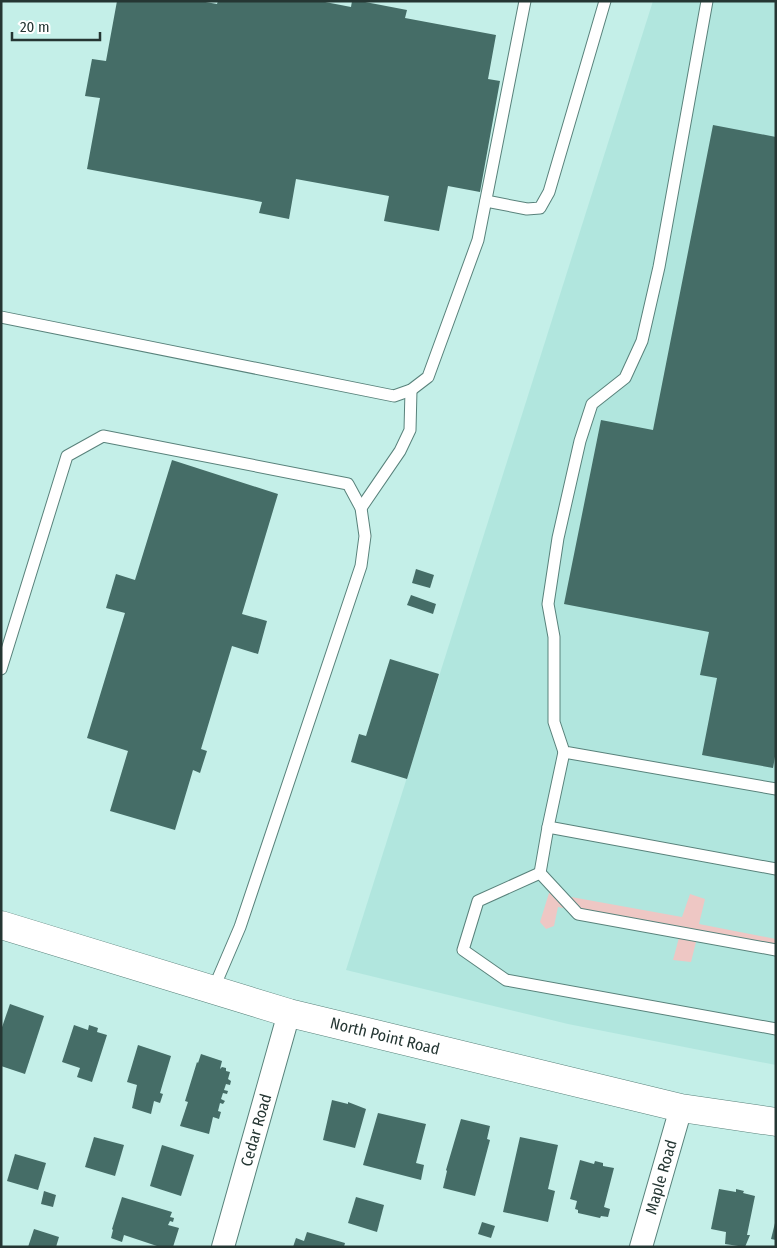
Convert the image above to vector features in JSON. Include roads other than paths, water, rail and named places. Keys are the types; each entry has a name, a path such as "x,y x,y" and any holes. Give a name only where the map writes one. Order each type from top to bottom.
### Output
{"street":[{"name":"North Point Road","path":"1,924 289,1013 681,1108 776,1122"},
{"name":"Cedar Road","path":"223,1247 289,1013"},
{"name":"Maple Road","path":"641,1247 681,1108"}],"lane":[{"path":"1,317 394,396 411,390 428,377 478,240 525,1"},
{"path":"486,201 527,209 540,208 549,192 605,1"},
{"path":"540,873 564,752 554,722 554,637 548,604 558,538 580,440 592,404 625,378 642,341 658,267 707,1"},
{"path":"361,508 400,451 410,430 411,390"},
{"path":"1,669 67,456 103,436 348,484 361,508 365,536 361,566 240,926 213,990"},
{"path":"564,752 776,789"},
{"path":"548,827 776,869"},
{"path":"540,873 578,914 776,950"},
{"path":"540,873 478,901 463,950 506,980 776,1029"}]}
